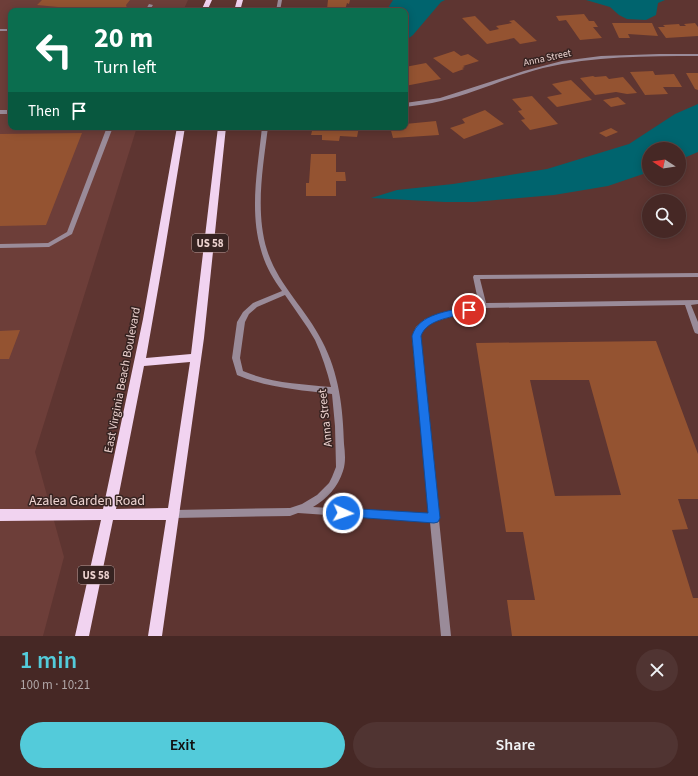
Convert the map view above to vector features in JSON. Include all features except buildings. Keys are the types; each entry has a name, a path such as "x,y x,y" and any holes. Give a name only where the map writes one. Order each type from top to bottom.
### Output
{"main road":[{"name":"East Virginia Beach Boulevard","path":"82,636 109,515 140,362 168,213 181,130"},
{"name":"US 58","path":"155,636 196,358 222,130"},
{"path":"140,362 196,358"},
{"name":"Azalea Garden Road","path":"0,515 174,514"}],"street":[{"name":"Anna Street","path":"408,105 456,97 496,80 526,71 568,62 604,57 698,55"},
{"path":"0,246 50,245 70,233 109,130"},
{"name":"Anna Street","path":"174,514 290,512 298,510 316,501 330,488 339,472 341,456 339,412 332,374 319,342 307,320 275,275 264,251 259,229 259,193 265,130"},
{"path":"483,306 476,276 698,275"},
{"path":"286,292 255,306 246,312 241,322 236,358 240,373 257,381 291,387 335,391"},
{"path":"687,302 698,331"},
{"path":"446,636 416,336 419,329 427,321 483,306 698,302"},
{"path":"298,510 434,518"}],"shaded area":[{"path":"0,0 188,0 184,8 8,8 8,130 136,130 35,452 64,557 43,636 0,636"}],"water":[{"path":"393,0 445,0 441,2 413,35 408,39 408,8 388,8"},
{"path":"586,0 665,0 658,3 656,15 646,20 627,19 619,15 610,7"},
{"path":"698,104 698,152 686,157 686,142 642,142 642,174 608,186 554,195 474,202 371,198 397,190 453,184 547,169 629,144 675,114"}],"route":[{"path":"343,513 434,518 416,336 419,329 427,321 469,310"}]}
